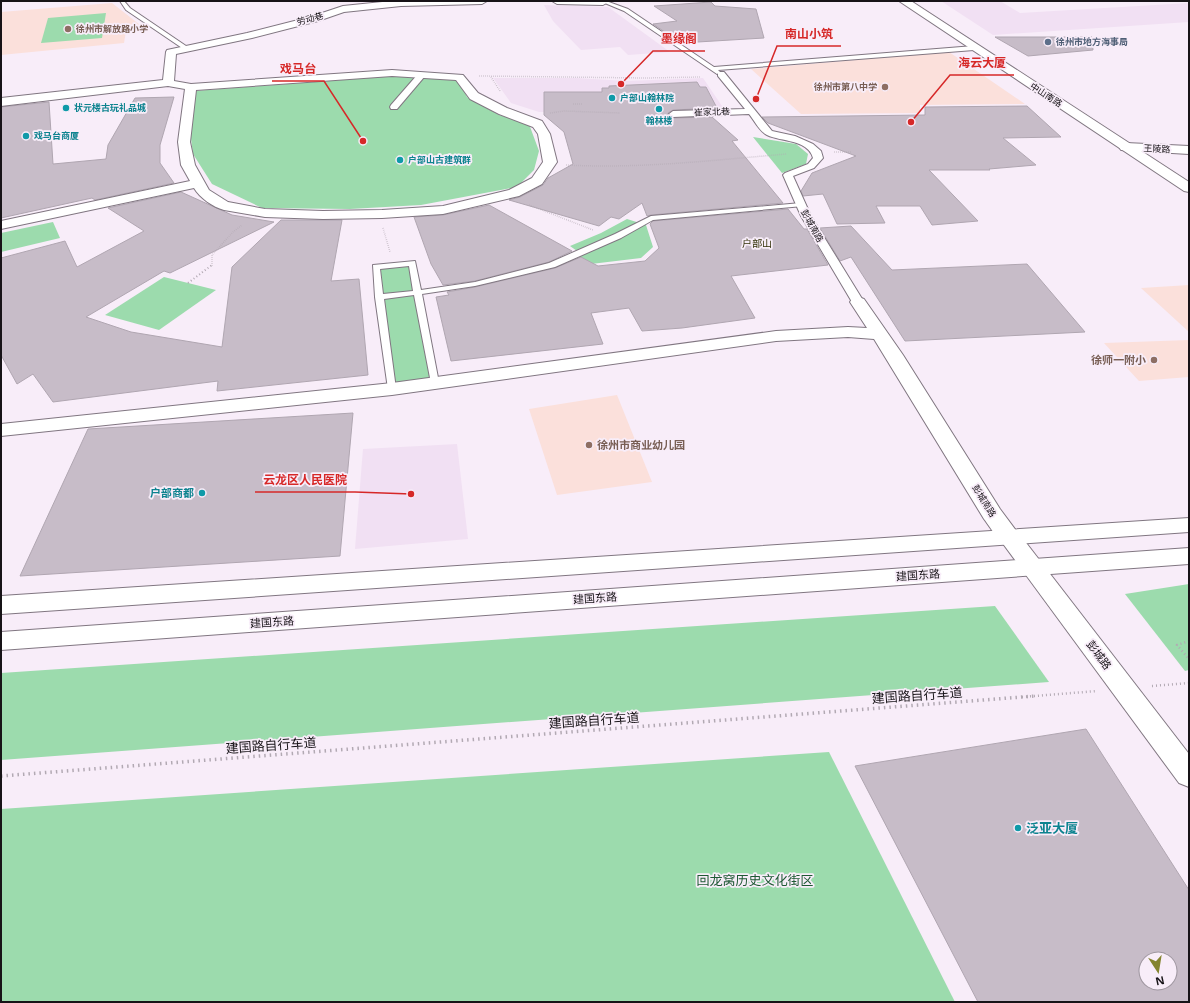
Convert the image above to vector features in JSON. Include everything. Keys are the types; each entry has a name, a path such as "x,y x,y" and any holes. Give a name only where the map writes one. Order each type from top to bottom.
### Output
{"main road":[{"name":"中山南路","path":"904,1 1189,188"},
{"name":"中山南路","path":"920,1 1169,160"},
{"name":"王陵路","path":"1126,147 1189,150"},
{"path":"1,605 1189,525"},
{"name":"彭城路","path":"1009,536 1189,775"},
{"name":"建国东路","path":"1,641 1189,556"}],"street":[{"name":"劳动巷","path":"168,83 171,52 248,36 314,19 343,9 350,4 482,1"},
{"path":"557,1 602,1"},
{"path":"1,102 168,83 191,87 392,74 459,77 474,96 503,111 538,124 544,134 550,162 537,181 514,193 442,210 382,214 323,215 265,213 224,206 204,193 188,165 184,142 191,87"},
{"path":"722,75 769,133 792,138 810,146 817,153"},
{"path":"394,107 421,76"},
{"name":"崔家北巷","path":"673,114 751,111"},
{"name":"彭城南路","path":"817,153 818,158 811,166 788,175 801,205 830,258 880,334 992,514 1009,536"},
{"path":"1,225 198,183"},
{"path":"1,430 392,389 776,336 848,332 880,334"}],"lane":[{"path":"122,1 128,9 187,49"},
{"path":"602,1 626,10 722,75"},
{"path":"712,69 974,48"},
{"path":"379,297 475,284 552,265 618,236 651,218 801,205"},
{"path":"392,389 376,267 412,263 435,383"}],"path":[{"path":"459,77 582,77 658,80 722,75"},
{"path":"573,104 582,104"},
{"path":"548,113 564,111 620,113"},
{"path":"548,165 602,167 646,165 762,155 817,153"},
{"path":"506,195 594,230"},
{"path":"188,283 212,266 212,255 233,232 240,226 265,213"},
{"path":"382,225 389,248"},
{"path":"1189,641 1176,645 1189,659"},
{"name":"建国路自行车道","path":"1,776 1124,689 1189,682"}],"shaded area":[{"path":"941,1 1000,1 1020,13 1189,3 1189,22 993,35"},
{"name":"徐州市解放路小学","path":"112,3 144,28 126,31 124,43 1,55 1,12"},
{"path":"544,5 608,7 670,52 628,55 620,47 581,50 553,21"},
{"name":"徐州市第八中学","path":"949,52 1025,104 920,105 920,113 801,114 751,69"},
{"name":"户部山翰林院","path":"493,78 577,78 626,81 703,78 724,109 650,112 539,112 511,103"},
{"path":"1189,285 1189,332 1141,288"},
{"name":"徐师一附小","path":"1189,340 1189,377 1139,381 1104,343"},
{"name":"徐州市商业幼儿园","path":"617,395 652,482 557,495 529,409"},
{"path":"457,444 468,539 355,549 363,449"}],"green space":[{"path":"106,13 102,38 41,43 48,18"},
{"path":"395,76 459,80 467,97 499,115 529,124 539,151 534,170 517,187 421,205 350,209 262,208 212,184 193,154 190,131 194,91"},
{"path":"753,137 796,144 808,154 806,164 782,173"},
{"path":"627,219 646,225 653,247 641,258 591,264 573,253 577,251 570,246 601,233"},
{"path":"53,222 60,238 1,252 1,233"},
{"path":"412,263 434,379 391,384 376,267"},
{"path":"164,277 216,290 159,330 105,315"},
{"path":"1189,584 1189,670 1185,671 1125,594"},
{"path":"995,606 1049,682 1,760 1,673"},
{"name":"回龙窝历史文化街区","path":"829,752 955,1002 1,1002 1,809"}],"building":[{"path":"711,2 715,6 756,9 764,38 681,43 653,24 677,21 654,6"},
{"name":"徐州市地方海事局","path":"995,37 1092,37 1093,50 1028,56"},
{"path":"697,82 700,87 706,87 717,108 673,110 668,113 668,115 673,118 712,117 738,140 732,141 783,203 647,216 642,203 619,219 611,217 599,226 509,200 520,197 543,185 548,178 573,164 564,132 544,115 544,92 602,92 602,88 609,88 609,86"},
{"path":"174,97 160,145 160,163 174,183 95,200 92,198 1,218 1,107 49,102 53,164 106,159 108,145 135,98"},
{"path":"1027,106 1061,137 1003,138 1036,165 989,169 990,170 929,170 978,221 932,225 920,206 876,206 885,223 837,224 823,194 803,196 801,191 812,173 856,156 768,123 762,117 925,115 925,107"},
{"path":"181,192 232,215 274,222 170,273 164,271 86,317 131,332 222,347 232,267 281,220 342,220 331,281 359,279 368,375 217,391 218,381 53,402 33,374 17,384 1,355 1,258 65,241 77,267 144,231 108,208"},
{"path":"489,205 572,251 549,262 475,281 443,285 431,264 414,217 443,215"},
{"path":"788,209 804,229 807,229 828,265 731,276 755,318 682,328 642,331 629,308 591,313 603,344 451,361 436,297 449,295 447,292 555,268 581,257 598,266 645,261 659,248 650,224 653,221"},
{"path":"851,226 892,270 1027,264 1085,332 905,341 851,257 840,261 820,228"},
{"name":"户部商都","path":"353,413 340,556 20,576 88,429"},
{"name":"泛亚大厦","path":"1086,729 1189,890 1189,1002 978,1002 855,766"}],"place":[{"name":"徐州市解放路小学","path":"68,29"},
{"name":"徐州市地方海事局","path":"1048,42"},
{"name":"墨缘阁","path":"621,84"},
{"name":"徐州市第八中学","path":"885,87"},
{"name":"户部山翰林院","path":"612,98"},
{"name":"南山小筑","path":"756,99"},
{"name":"状元楼古玩礼品城","path":"66,108"},
{"name":"翰林楼","path":"659,109"},
{"name":"海云大厦","path":"911,122"},
{"name":"戏马台商厦","path":"26,136"},
{"name":"戏马台","path":"363,141"},
{"name":"户部山古建筑群","path":"400,160"},
{"name":"徐师一附小","path":"1154,360"},
{"name":"徐州市商业幼儿园","path":"589,445"},
{"name":"户部商都","path":"202,493"},
{"name":"云龙区人民医院","path":"411,494"},
{"name":"泛亚大厦","path":"1018,828"}],"district":[{"name":"户部山","path":"757,243"}]}
